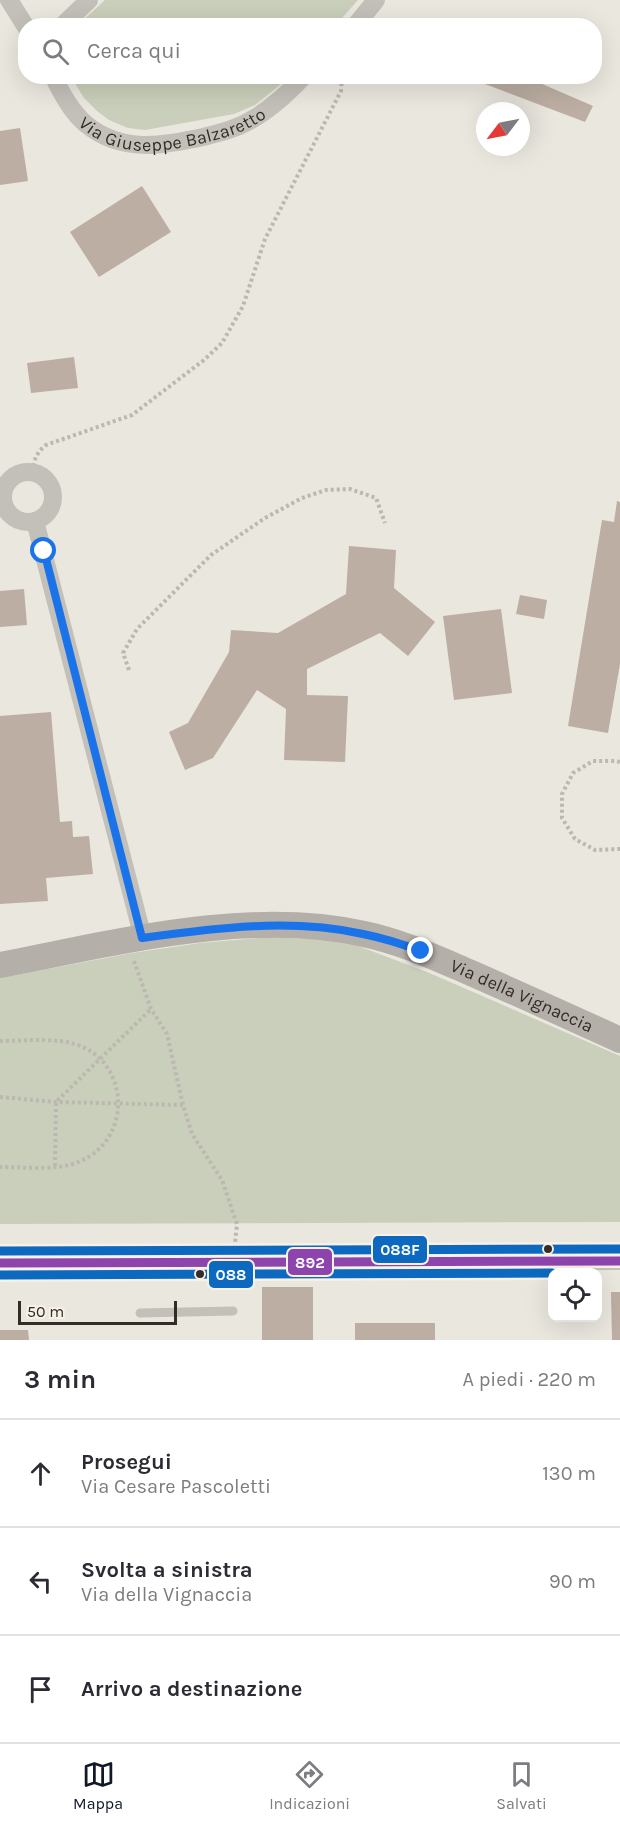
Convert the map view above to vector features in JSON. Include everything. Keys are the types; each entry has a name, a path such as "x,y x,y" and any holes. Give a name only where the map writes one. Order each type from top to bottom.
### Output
{"street":[{"path":"9,0 20,18"},
{"path":"70,18 89,0"},
{"path":"361,18 376,0"},
{"name":"Via Giuseppe Balzaretto","path":"58,84 78,117 92,129 118,141 148,146 180,142 238,126 268,109 295,84"},
{"path":"24,472 32,472 40,475 51,487 52,504 49,511 36,521 20,520 7,510 4,495 6,487 10,480 24,472"},
{"path":"36,521 142,938"},
{"name":"Via della Vignaccia","path":"0,965 142,938 209,929 266,925 324,928 362,933 421,951 620,1040"},
{"path":"0,1263 620,1262"}],"lane":[{"path":"140,1313 233,1311"}],"path":[{"path":"32,472 35,458 46,445 132,415 204,360 222,343 243,306 265,238 341,91 341,84"},
{"path":"129,670 123,653 137,629 211,555 266,518 302,498 326,490 351,489 376,498 384,523"},
{"path":"620,762 593,761 573,773 562,794 562,818 575,838 596,850 620,849"},
{"path":"142,938 132,953 151,1009 167,1034 183,1106 192,1134 222,1180 237,1224 233,1262"},
{"path":"55,1166 56,1102 151,1009"},
{"path":"0,1041 69,1042 80,1045 101,1059 110,1071 116,1085 119,1105 114,1125 107,1139 99,1148 78,1162 55,1166 0,1167"},
{"path":"0,1097 56,1102 183,1106"}],"green space":[{"path":"105,0 358,0 342,18 86,18"},
{"path":"75,84 281,84 255,105 234,114 145,130 128,128 109,120 84,98"},
{"path":"272,937 345,941 427,972 620,1056 620,1222 0,1224 0,978 132,953 200,943"}],"building":[{"path":"485,84 542,84 593,106 585,122"},
{"path":"20,128 28,181 0,185 0,131"},
{"path":"142,186 171,232 99,277 70,232"},
{"path":"74,357 78,388 31,393 27,363"},
{"path":"617,501 620,502 620,664 608,733 568,726 602,520 614,522"},
{"path":"349,546 396,550 394,588 435,622 408,656 380,633 307,669 307,695 348,696 345,762 284,760 286,709 257,690 213,758 185,770 169,732 188,723 229,652 231,630 278,633 346,594"},
{"path":"24,589 27,625 0,627 0,591"},
{"path":"520,595 547,600 544,619 516,614"},
{"path":"501,609 512,693 454,700 443,616"},
{"path":"51,712 60,822 72,821 73,837 89,836 93,874 46,878 48,901 0,904 0,716"},
{"path":"262,1287 313,1287 313,1340 262,1340"},
{"path":"611,1292 620,1292 620,1340 612,1340"},
{"path":"355,1323 435,1323 435,1340 355,1340"},
{"path":"0,1330 28,1330 29,1340 0,1340"}],"transit line":[{"name":"088F","path":"0,1251 620,1249"},
{"name":"892","path":"0,1263 620,1261"},
{"name":"088","path":"0,1275 548,1273"}],"route":[{"path":"44,551 142,938 229,927 300,926 362,933 421,951"}]}
